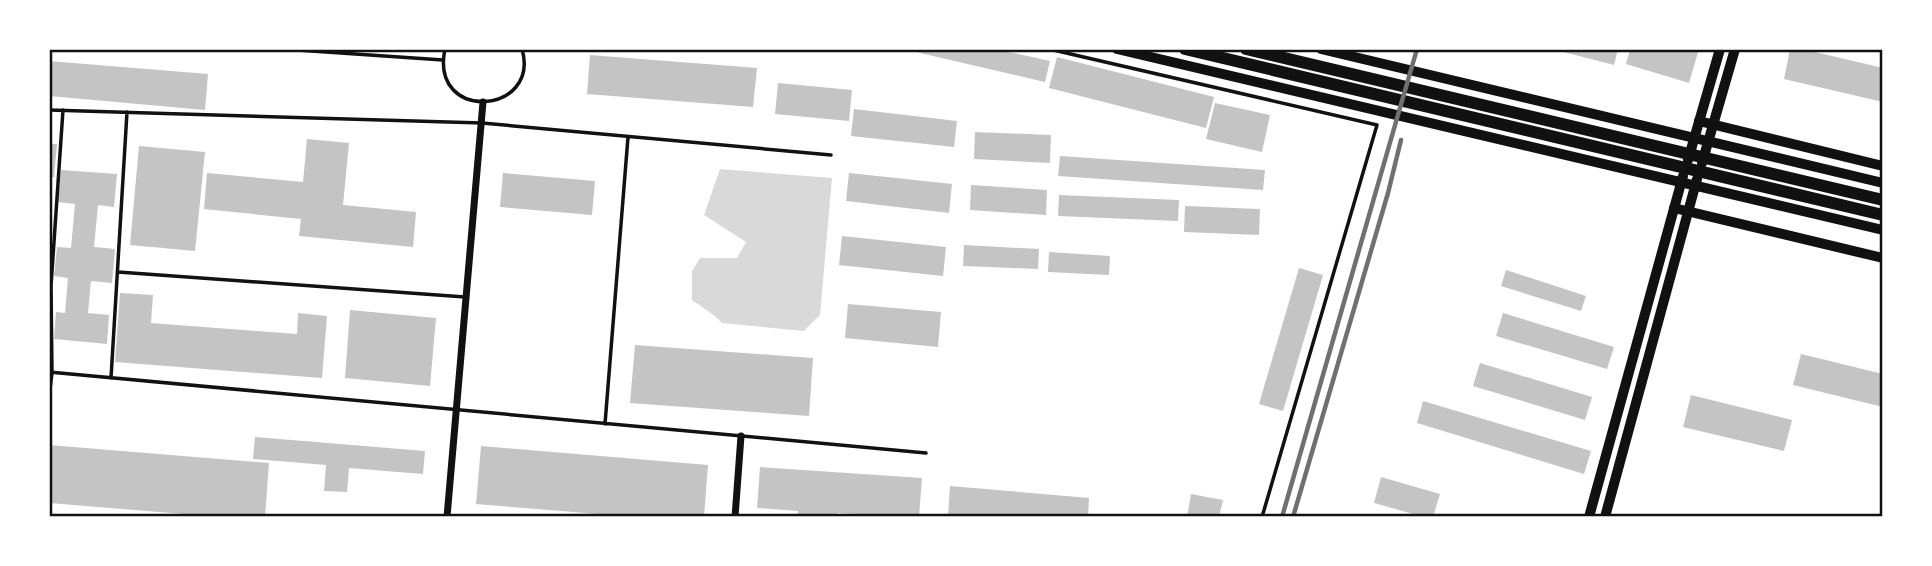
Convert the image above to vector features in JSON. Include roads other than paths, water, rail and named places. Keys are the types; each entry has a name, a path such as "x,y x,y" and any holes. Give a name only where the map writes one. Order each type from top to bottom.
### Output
{"main road":[{"path":"1117,49 1883,230"},
{"path":"1185,49 1883,215"},
{"path":"1246,49 1883,200"},
{"path":"1321,49 1883,183"},
{"path":"1589,517 1720,49"},
{"path":"1605,517 1735,49"}],"street":[{"path":"447,517 483,103"},
{"path":"1699,121 1883,166"},
{"path":"1674,208 1883,258"},
{"path":"735,517 741,436"}],"lane":[{"path":"282,49 443,60"},
{"path":"445,49 444,73 450,85 459,94 483,103 509,94 518,83 524,71 522,49"},
{"path":"1049,49 1377,125 1262,517"},
{"path":"49,110 482,123 831,155"},
{"path":"49,397 51,286 63,110"},
{"path":"111,378 127,112"},
{"path":"605,424 628,137"},
{"path":"118,272 467,297"},
{"path":"50,373 926,453"}],"railway":[{"path":"1282,517 1417,49"},
{"path":"1293,517 1401,140"}]}
